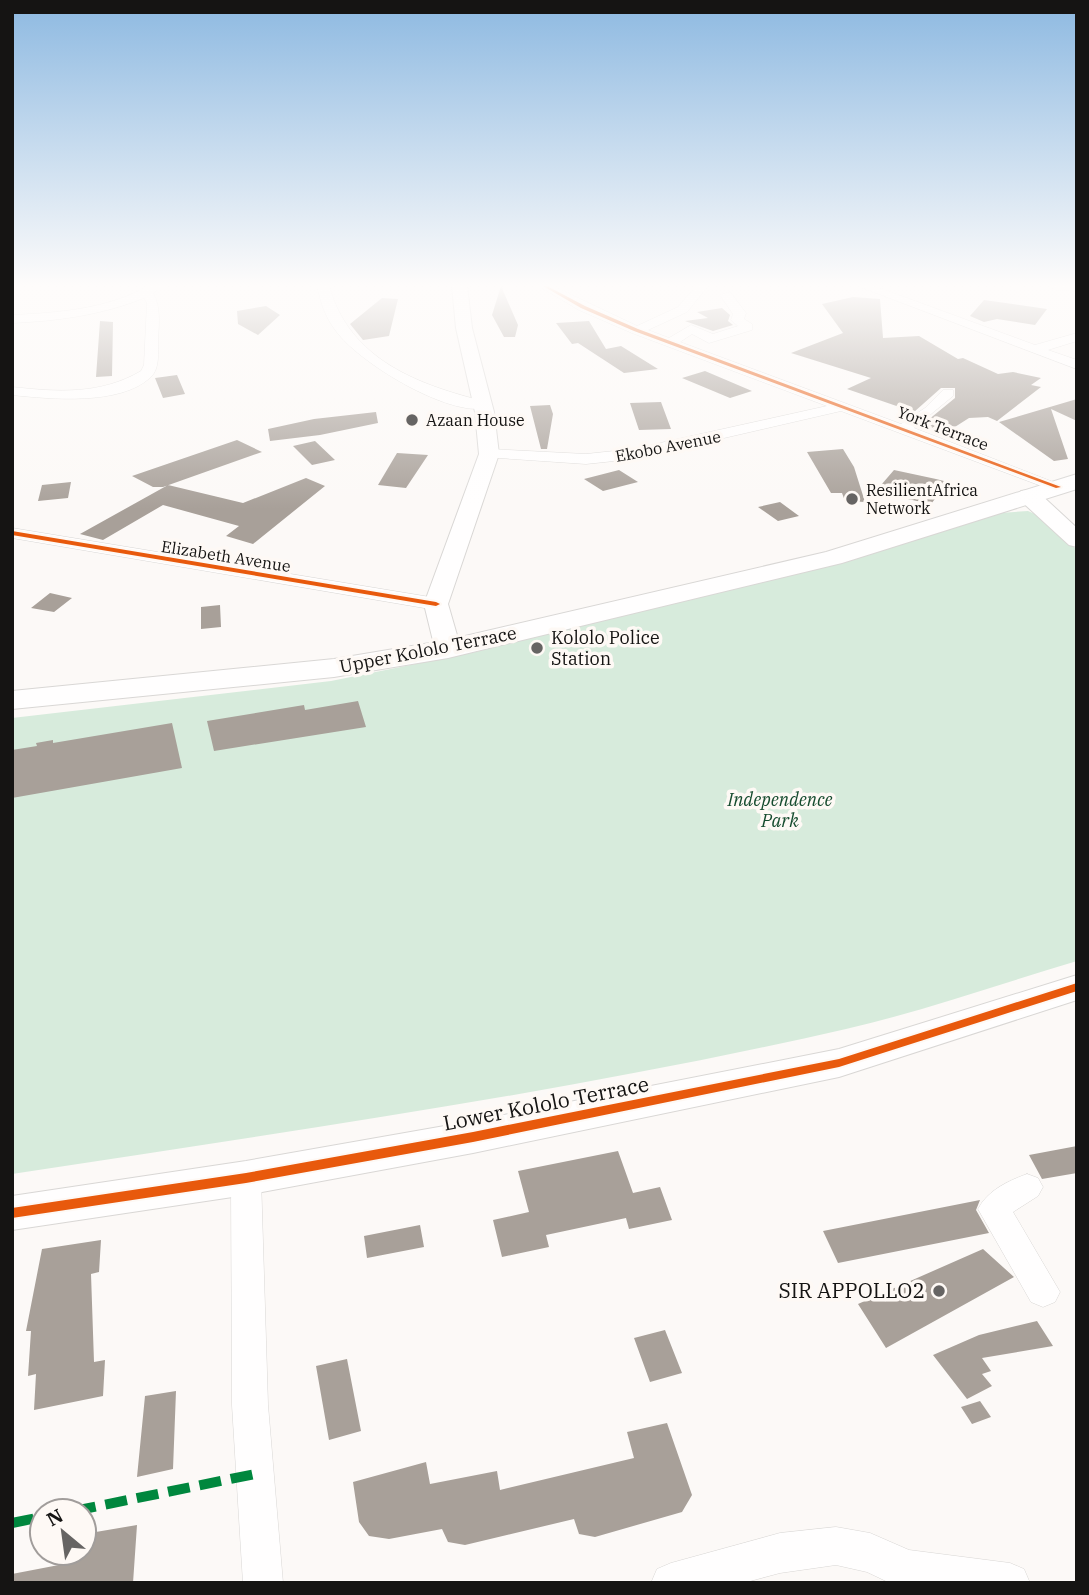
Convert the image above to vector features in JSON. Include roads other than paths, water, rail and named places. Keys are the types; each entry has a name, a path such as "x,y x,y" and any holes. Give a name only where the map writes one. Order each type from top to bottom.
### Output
{"main road":[{"name":"Upper Kololo Terrace","path":"12,700 334,668 448,649 833,558 1068,484"}],"street":[{"path":"12,391 80,395 115,388 146,374 151,360"},
{"path":"379,360 446,399 481,400"},
{"path":"448,649 436,604 489,454 489,432 473,360"},
{"name":"York Terrace","path":"718,360 1068,484"},
{"path":"905,428 930,411 948,393"},
{"name":"Ekobo Avenue","path":"489,454 586,459 633,454 845,406"},
{"path":"1028,496 1077,540"},
{"name":"Elizabeth Avenue","path":"12,533 436,604"},
{"name":"Lower Kololo Terrace","path":"12,1213 246,1178 487,1134 839,1063 1077,987"},
{"path":"246,1178 250,1405 263,1583"},
{"path":"1027,1187 1008,1197 994,1209 1043,1292"},
{"path":"671,1583 780,1553 836,1546 870,1553 907,1570 1010,1583"}],"place":[{"name":"Azaan House","path":"412,420"},
{"name":"ResilientAfrica Network","path":"852,499"},
{"name":"Kololo Police Station","path":"537,648"},
{"name":"SIR APPOLLO2","path":"939,1291"}],"park label":[{"name":"Independence Park","path":"780,810"}]}
